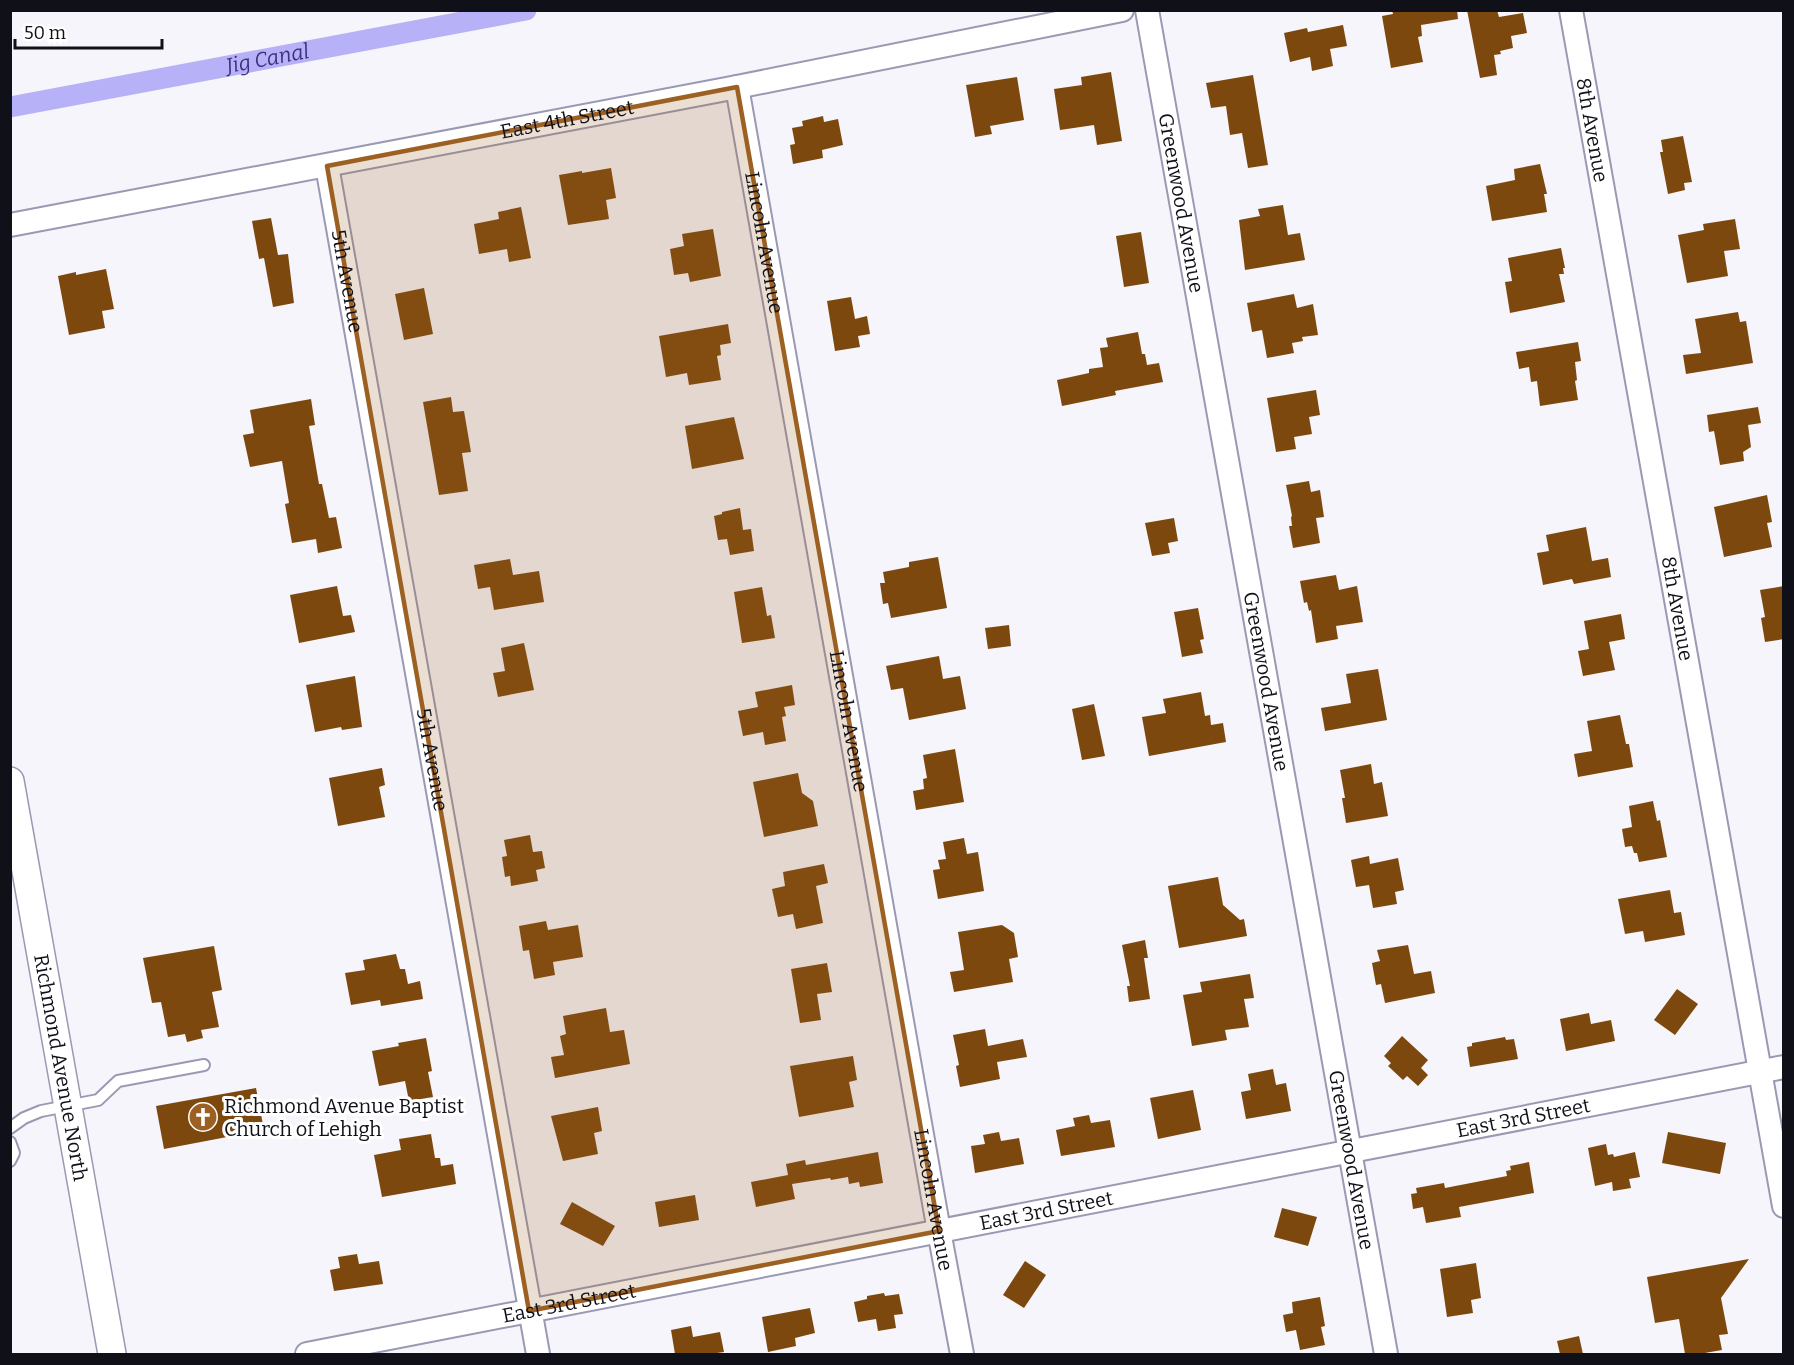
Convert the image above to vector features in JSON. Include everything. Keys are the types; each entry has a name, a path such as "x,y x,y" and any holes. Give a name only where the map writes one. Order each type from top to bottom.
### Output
{"street":[{"name":"East 4th Street","path":"10,225 737,87 1122,10"},
{"name":"Greenwood Avenue","path":"1147,10 1386,1354"},
{"name":"8th Avenue","path":"1571,10 1784,1206"},
{"name":"Lincoln Avenue","path":"737,87 939,1231 963,1354"},
{"name":"5th Avenue","path":"327,166 538,1354"},
{"name":"Richmond Avenue North","path":"10,781 112,1354"},
{"name":"East 3rd Street","path":"308,1354 1784,1067"}],"lane":[{"path":"10,1128 24,1118 41,1111 98,1100 118,1081 204,1065"},
{"path":"10,1142 14,1153 10,1161"}],"highlighted area":[{"path":"737,87 939,1231 529,1311 327,166"}],"building":[{"path":"1392,10 1457,10 1458,19 1421,25 1422,36 1418,37 1423,62 1391,68 1382,16 1393,14"},
{"path":"1467,10 1497,10 1499,17 1523,13 1527,33 1511,36 1513,48 1494,55 1497,75 1480,78"},
{"path":"1343,25 1347,46 1330,49 1333,66 1312,71 1310,57 1290,62 1284,33 1307,28 1308,32"},
{"path":"1111,72 1122,141 1097,145 1094,125 1060,130 1054,89 1082,85 1081,77"},
{"path":"1253,75 1268,165 1248,168 1242,133 1230,135 1226,106 1211,108 1206,83"},
{"path":"1017,77 1024,120 990,126 992,134 975,137 966,85"},
{"path":"823,116 824,122 838,119 843,145 822,150 823,158 793,164 790,145 795,144 792,128 803,126 802,121"},
{"path":"1683,136 1692,182 1684,183 1685,190 1668,194 1660,152 1663,152 1661,140"},
{"path":"1540,164 1547,194 1544,194 1547,212 1492,221 1486,186 1515,180 1514,169"},
{"path":"611,168 616,198 606,200 609,219 568,225 559,175"},
{"path":"1283,205 1288,235 1300,233 1305,260 1245,270 1239,220 1260,216 1258,209"},
{"path":"521,207 531,258 509,262 507,249 479,254 474,224 499,219 498,212"},
{"path":"271,218 278,255 288,254 294,303 273,307 264,258 259,259 252,221"},
{"path":"1735,219 1740,249 1724,251 1728,276 1687,283 1678,235 1704,230 1703,224"},
{"path":"713,229 721,276 690,282 688,273 674,275 670,249 684,246 682,234"},
{"path":"1141,232 1149,283 1124,287 1116,236"},
{"path":"1561,248 1565,268 1563,268 1564,274 1559,274 1565,302 1510,313 1505,282 1512,281 1508,258"},
{"path":"106,269 114,309 102,311 105,328 69,335 58,276"},
{"path":"424,288 433,334 404,340 395,294"},
{"path":"1294,294 1297,308 1313,304 1318,335 1302,337 1303,341 1292,343 1294,353 1267,358 1262,330 1252,332 1247,303"},
{"path":"851,297 855,319 867,316 870,334 858,336 860,347 835,351 827,301"},
{"path":"1738,312 1740,322 1746,321 1753,363 1686,374 1683,355 1701,353 1695,319"},
{"path":"728,324 731,343 720,345 721,355 717,356 721,380 689,385 687,373 666,377 659,336"},
{"path":"1138,332 1142,354 1145,354 1147,365 1159,363 1163,382 1115,391 1116,395 1062,406 1057,380 1089,373 1089,369 1103,367 1100,348 1108,347 1106,338"},
{"path":"1578,342 1581,361 1575,362 1577,380 1575,381 1578,400 1540,406 1537,381 1531,382 1529,367 1519,369 1516,352"},
{"path":"1316,390 1320,415 1309,417 1312,434 1294,437 1296,449 1276,452 1267,398"},
{"path":"451,397 453,412 464,411 471,452 462,453 468,491 439,495 423,402"},
{"path":"311,399 315,425 309,426 319,484 322,484 329,518 336,517 342,548 318,553 316,539 292,543 285,504 289,503 282,461 250,467 243,435 254,433 250,410"},
{"path":"1758,407 1761,423 1748,425 1751,447 1743,452 1744,461 1720,465 1714,431 1709,432 1707,415"},
{"path":"734,417 744,459 692,469 685,426"},
{"path":"1309,481 1311,492 1320,490 1324,517 1316,518 1320,543 1293,548 1289,526 1292,526 1292,516 1286,485"},
{"path":"1767,495 1772,522 1767,523 1772,547 1724,557 1714,507"},
{"path":"740,508 743,530 751,529 754,551 730,555 727,539 718,540 714,516"},
{"path":"1174,518 1178,541 1168,543 1170,553 1152,556 1145,523"},
{"path":"1586,527 1592,561 1608,558 1611,577 1574,584 1572,579 1543,585 1537,553 1549,551 1546,535"},
{"path":"938,557 947,608 891,618 888,603 883,604 880,583 885,583 883,572 909,567 909,562"},
{"path":"510,559 513,575 539,571 544,602 494,610 490,587 478,589 474,565"},
{"path":"1336,575 1339,590 1357,586 1363,622 1336,626 1338,639 1316,643 1311,610 1309,611 1307,602 1304,603 1300,581"},
{"path":"337,586 343,616 351,615 355,632 299,643 290,595"},
{"path":"1784,586 1784,639 1765,642 1761,618 1765,617 1760,590"},
{"path":"762,587 767,616 771,615 775,638 742,643 734,592"},
{"path":"1198,608 1204,639 1200,640 1203,653 1182,657 1174,612"},
{"path":"1621,614 1625,639 1609,642 1615,670 1583,676 1578,651 1589,649 1584,621"},
{"path":"1009,625 1011,646 988,649 985,628"},
{"path":"524,643 534,690 498,697 493,673 505,671 501,648"},
{"path":"939,656 943,679 960,676 966,709 909,720 903,688 891,690 886,666"},
{"path":"1378,669 1387,720 1325,731 1321,708 1351,703 1346,674"},
{"path":"355,676 362,727 342,730 341,727 315,732 306,685"},
{"path":"792,685 795,705 784,707 786,716 782,717 786,741 765,745 763,732 743,736 738,711 758,707 755,692"},
{"path":"1201,692 1205,716 1210,715 1211,725 1223,723 1226,742 1149,756 1142,717 1166,713 1163,699"},
{"path":"1094,704 1105,756 1082,760 1072,709"},
{"path":"1620,715 1633,767 1578,777 1574,754 1592,751 1587,721"},
{"path":"955,749 964,802 916,810 913,791 924,789 923,779 927,778 923,755"},
{"path":"1371,764 1374,784 1382,782 1388,816 1346,823 1342,798 1345,798 1340,770"},
{"path":"382,768 385,785 379,787 385,817 338,826 329,778"},
{"path":"798,773 802,793 813,801 818,826 764,837 753,782"},
{"path":"1653,801 1657,821 1660,820 1667,857 1639,862 1632,846 1625,847 1622,829 1632,827 1629,806"},
{"path":"530,835 533,852 542,851 545,868 536,870 538,881 511,886 510,876 505,877 502,857 507,856 504,840"},
{"path":"964,838 967,854 978,852 984,891 938,899 933,870 940,869 938,860 946,859 943,842"},
{"path":"1369,856 1370,864 1398,858 1404,890 1395,892 1397,904 1373,908 1369,885 1356,887 1351,860"},
{"path":"824,864 828,883 816,886 823,923 796,929 793,914 778,917 772,889 785,886 783,872"},
{"path":"1218,877 1223,905 1240,920 1244,919 1247,936 1179,948 1168,886"},
{"path":"1670,890 1674,913 1681,912 1685,935 1645,942 1643,931 1625,934 1618,899"},
{"path":"546,921 548,930 578,925 583,957 553,962 555,975 534,979 529,950 523,951 519,926"},
{"path":"1002,925 1014,933 1018,957 1009,959 1013,982 954,992 950,972 964,970 958,932"},
{"path":"1145,940 1148,958 1144,958 1150,999 1129,1002 1127,986 1130,986 1122,945"},
{"path":"1408,945 1414,974 1431,971 1435,993 1385,1003 1381,984 1376,985 1372,963 1380,961 1377,950"},
{"path":"214,946 222,990 212,992 219,1027 201,1030 203,1038 187,1042 185,1034 168,1037 161,1002 152,1003 143,958"},
{"path":"396,954 400,969 405,969 408,984 420,981 423,999 381,1006 380,1000 351,1005 345,973 365,970 363,960"},
{"path":"827,963 832,992 817,994 821,1020 800,1023 791,969"},
{"path":"1250,974 1254,998 1244,999 1249,1027 1225,1030 1227,1040 1192,1046 1183,995 1202,992 1200,982"},
{"path":"1677,989 1698,1004 1675,1035 1654,1020"},
{"path":"606,1008 610,1032 624,1030 630,1064 555,1078 551,1057 564,1055 560,1036 566,1034 563,1016"},
{"path":"1589,1013 1591,1024 1611,1020 1615,1041 1566,1051 1560,1019"},
{"path":"985,1029 988,1046 1023,1039 1027,1057 997,1062 1000,1079 960,1087 956,1066 959,1065 953,1035"},
{"path":"1402,1036 1428,1060 1421,1068 1428,1075 1418,1086 1407,1076 1403,1080 1388,1066 1391,1063 1384,1056"},
{"path":"1505,1037 1506,1040 1514,1039 1518,1059 1470,1067 1467,1047 1472,1046 1472,1043"},
{"path":"426,1038 432,1071 428,1072 433,1097 409,1101 405,1081 379,1086 372,1051"},
{"path":"853,1056 857,1080 849,1082 854,1107 799,1117 790,1066"},
{"path":"1273,1069 1276,1085 1286,1083 1291,1111 1246,1119 1241,1092 1251,1090 1248,1074"},
{"path":"256,1088 264,1130 164,1149 156,1106"},
{"path":"1193,1090 1201,1130 1158,1139 1150,1098"},
{"path":"598,1107 602,1131 594,1133 598,1154 563,1161 551,1116"},
{"path":"1089,1115 1091,1123 1110,1120 1115,1147 1061,1156 1056,1130 1075,1126 1073,1118"},
{"path":"999,1132 1001,1141 1019,1138 1024,1164 975,1173 971,1146 985,1144 983,1135"},
{"path":"1668,1132 1726,1143 1720,1174 1662,1163"},
{"path":"431,1134 435,1158 440,1158 441,1166 453,1164 456,1184 382,1197 374,1155 401,1150 399,1139"},
{"path":"1606,1144 1608,1155 1613,1154 1614,1157 1635,1152 1640,1177 1629,1179 1631,1188 1613,1191 1612,1182 1595,1186 1588,1148"},
{"path":"878,1152 883,1183 860,1187 859,1182 849,1184 848,1177 792,1184 795,1199 756,1207 751,1182 788,1175 786,1164 805,1160 806,1165"},
{"path":"1529,1162 1534,1193 1459,1207 1461,1217 1426,1223 1423,1207 1413,1209 1411,1194 1417,1193 1416,1188 1444,1183 1445,1188 1507,1176 1506,1171 1511,1170 1510,1166"},
{"path":"695,1195 699,1220 659,1227 655,1202"},
{"path":"572,1202 615,1226 603,1246 560,1224"},
{"path":"1282,1208 1317,1217 1308,1246 1274,1237"},
{"path":"357,1254 359,1264 379,1261 383,1284 334,1291 330,1270 340,1268 338,1257"},
{"path":"1749,1259 1721,1298 1728,1334 1719,1335 1722,1350 1685,1354 1679,1319 1655,1323 1647,1277"},
{"path":"1025,1261 1046,1275 1024,1308 1003,1295"},
{"path":"1476,1263 1481,1298 1471,1300 1473,1313 1447,1317 1440,1269"},
{"path":"884,1293 885,1296 899,1294 903,1314 894,1315 896,1328 878,1331 876,1319 858,1322 854,1302 867,1299 867,1296"},
{"path":"1320,1297 1325,1326 1321,1327 1325,1345 1300,1350 1296,1330 1286,1332 1283,1315 1293,1313 1292,1302"},
{"path":"810,1308 815,1333 795,1338 796,1346 768,1352 762,1317"},
{"path":"691,1326 693,1337 720,1332 724,1352 675,1354 671,1330"},
{"path":"1579,1336 1583,1354 1560,1354 1557,1341"}],"waterway":[{"name":"Jig Canal","path":"10,107 526,10"}],"place":[{"name":"Richmond Avenue Baptist Church of Lehigh","path":"203,1117"}]}
